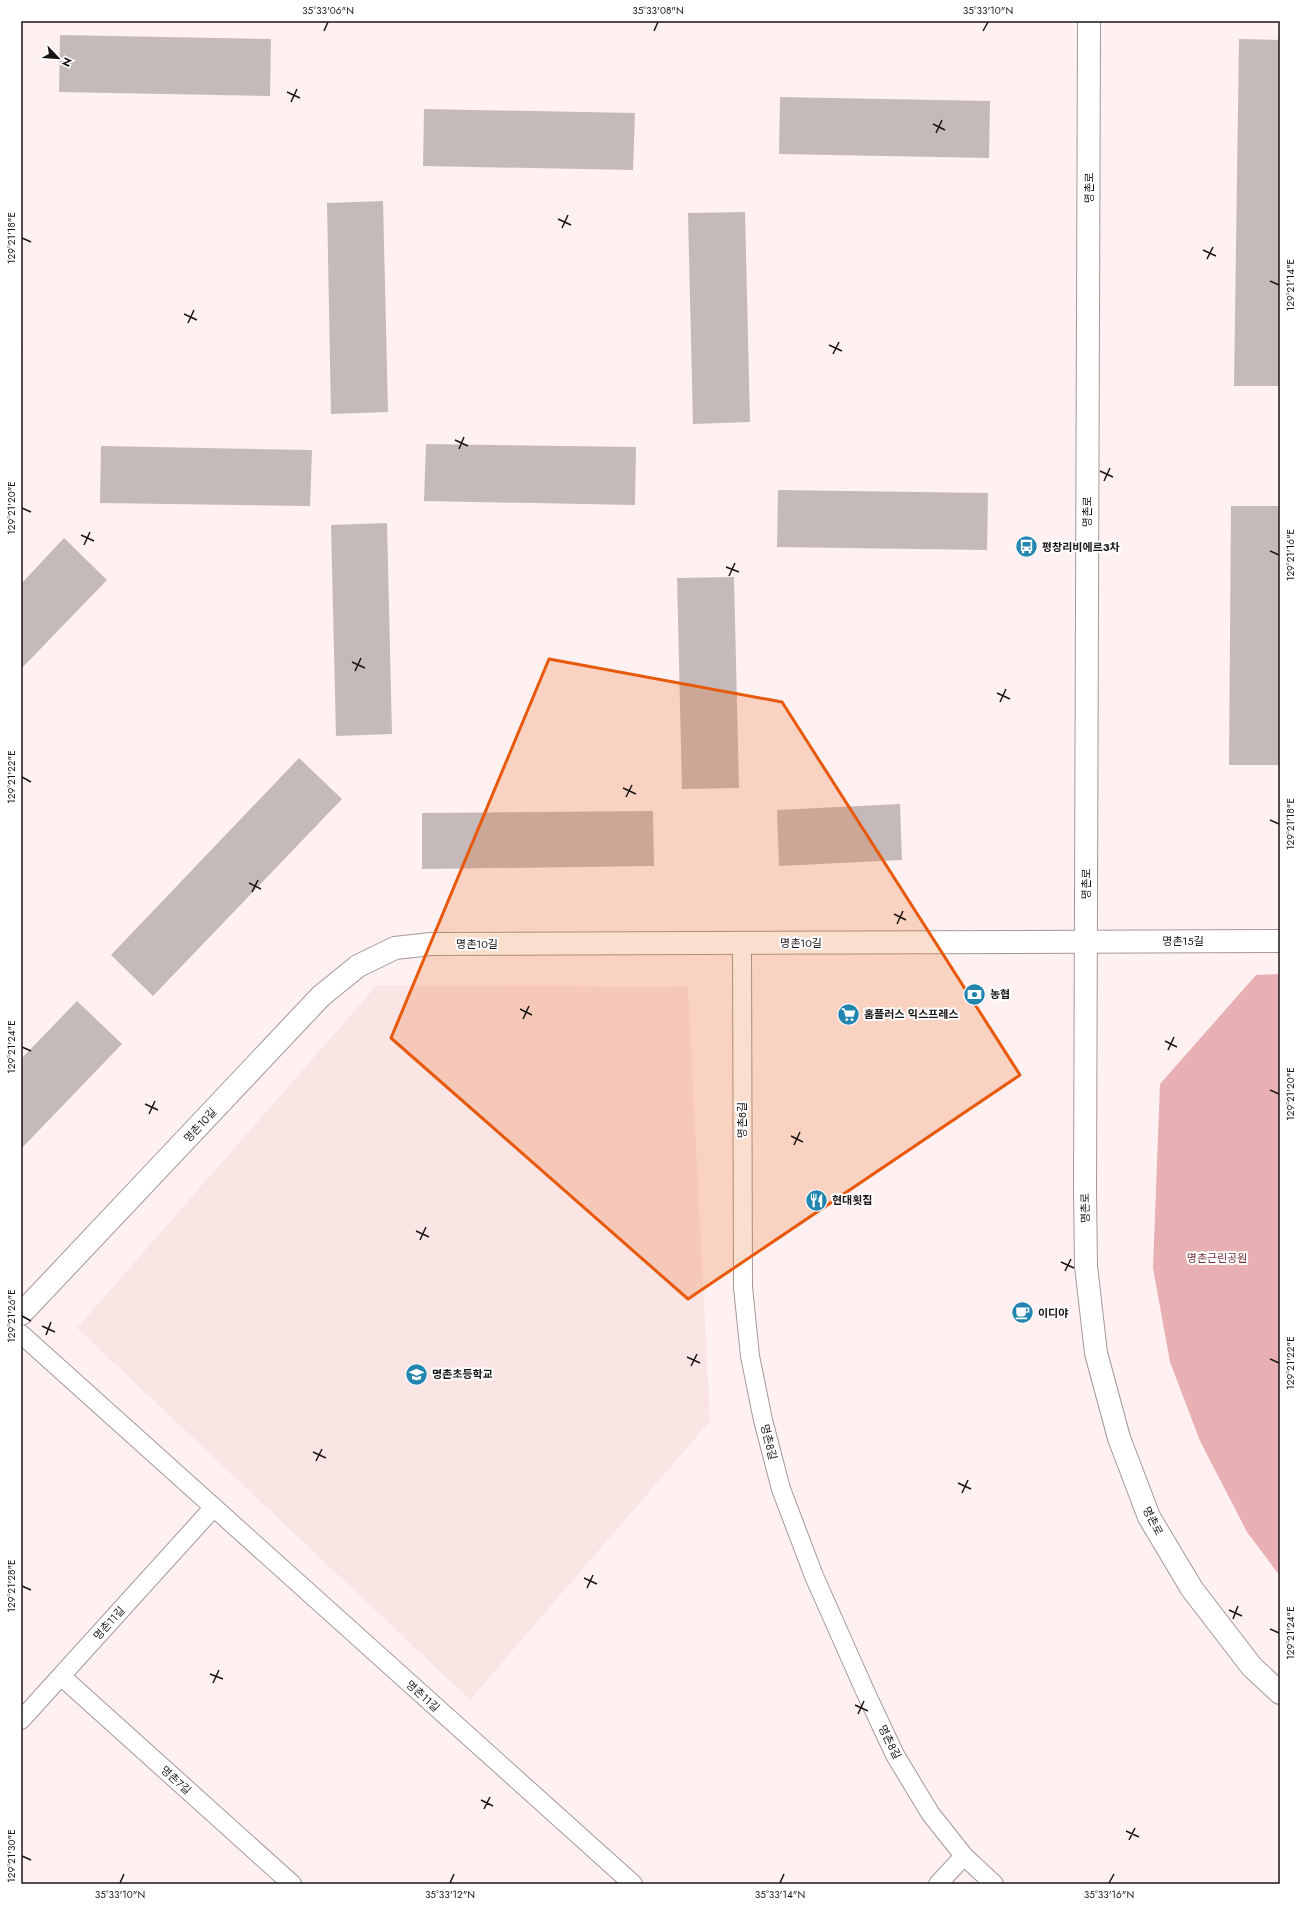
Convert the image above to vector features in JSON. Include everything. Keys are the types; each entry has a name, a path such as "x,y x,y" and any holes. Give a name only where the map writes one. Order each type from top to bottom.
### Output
{"street":[{"name":"명촌로","path":"1089,21 1086,1266 1096,1352 1119,1438 1149,1517 1192,1589 1252,1666 1280,1693"},
{"name":"명촌15길","path":"1086,942 1280,941"},
{"name":"명촌10길","path":"21,1314 321,996 358,966 394,948 431,944 1086,942"}],"lane":[{"name":"명촌8길","path":"742,943 743,1287 750,1356 763,1420 781,1489 814,1576 895,1755 926,1806 964,1856 994,1884"},
{"name":"명촌11길","path":"21,1334 632,1884"},
{"name":"명촌11길","path":"21,1720 214,1507"},
{"name":"명촌7길","path":"61,1676 292,1884"},
{"path":"938,1884 964,1856"}],"highlighted area":[{"path":"549,659 782,702 1020,1075 688,1299 391,1038"}],"shaded area":[{"name":"명촌초등학교","path":"377,985 688,987 710,1421 470,1700 77,1328"}],"green space":[{"name":"명촌근린공원","path":"1280,974 1280,1576 1247,1532 1200,1441 1170,1362 1153,1268 1160,1084 1256,975"}],"building":[{"path":"60,35 271,39 270,96 59,92"},
{"path":"1239,39 1280,40 1280,386 1234,386"},
{"path":"780,97 990,101 989,158 779,154"},
{"path":"424,109 635,113 633,170 423,166"},
{"path":"383,201 388,412 331,414 327,203"},
{"path":"745,212 750,422 693,424 688,213"},
{"path":"22,338 23,355 21,355"},
{"path":"426,444 636,447 635,505 424,501"},
{"path":"101,446 312,450 310,506 100,503"},
{"path":"778,490 988,493 987,550 777,547"},
{"path":"1231,506 1280,506 1280,765 1229,765"},
{"path":"387,523 392,734 336,736 331,525"},
{"path":"64,538 107,580 21,669 21,584"},
{"path":"734,577 739,788 682,789 677,578"},
{"path":"299,758 342,799 153,996 111,955"},
{"path":"900,804 902,860 779,866 777,810"},
{"path":"653,811 654,866 422,869 422,813"},
{"path":"77,1001 122,1044 21,1149 21,1059"}],"place":[{"name":"평창리비에르3차","path":"1026,547"},
{"name":"농협","path":"975,994"},
{"name":"홈플러스 익스프레스","path":"849,1014"},
{"name":"현대횟집","path":"816,1200"},
{"name":"이디야","path":"1022,1313"},
{"name":"명촌초등학교","path":"417,1374"}]}
